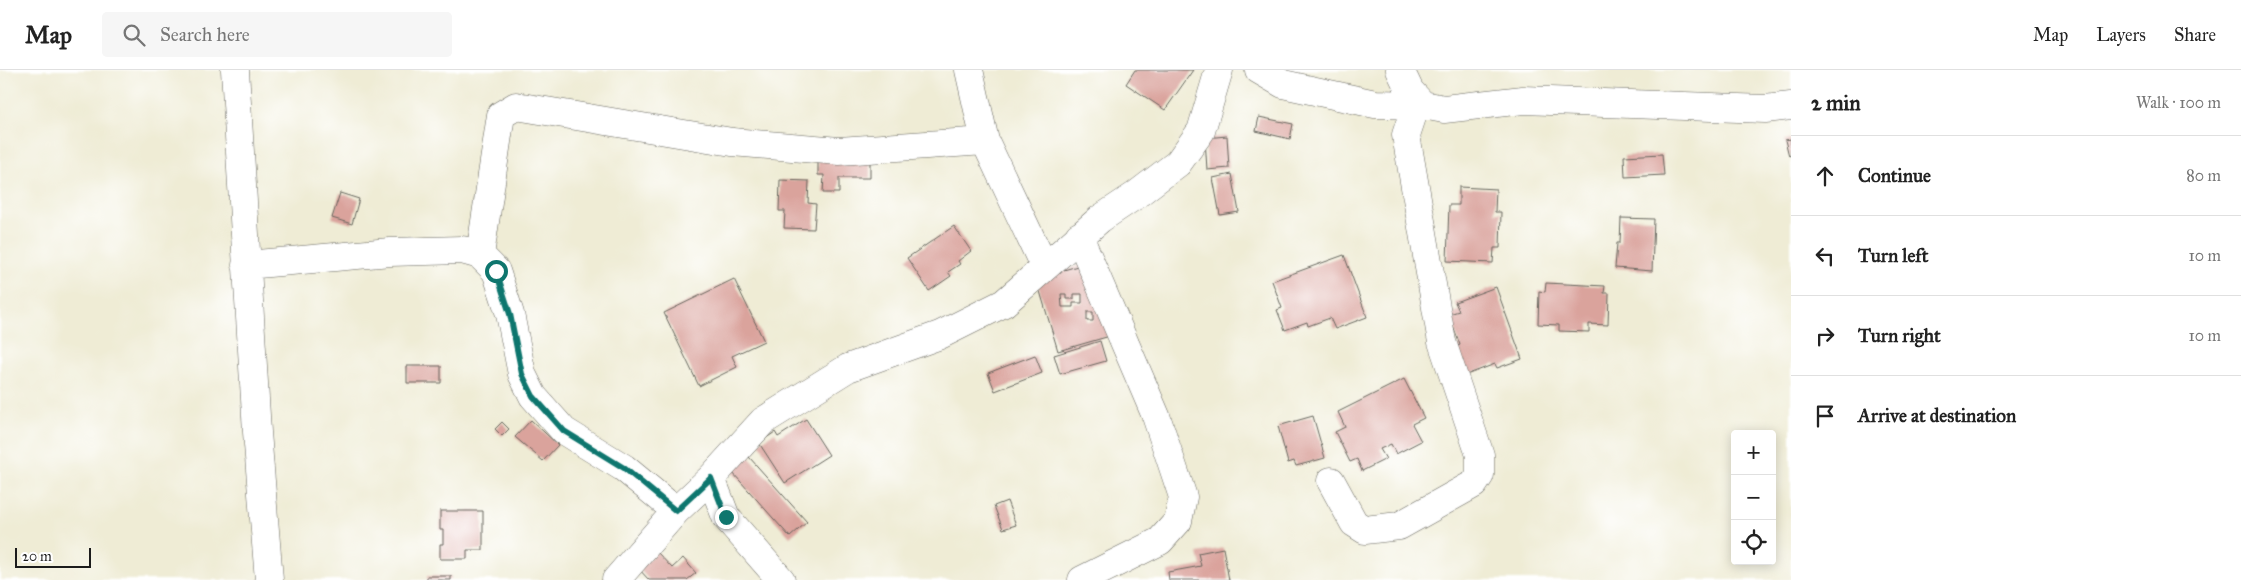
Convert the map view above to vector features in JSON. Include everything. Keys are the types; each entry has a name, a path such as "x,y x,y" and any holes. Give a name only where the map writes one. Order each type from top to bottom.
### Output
{"street":[{"path":"235,70 246,265 269,580"},
{"path":"969,70 985,141 1044,266"},
{"path":"616,580 676,511 711,478 763,421 848,368 940,335 1004,303 1044,266 1100,219 1178,163 1201,131 1219,70"},
{"path":"1259,70 1283,84 1375,104 1420,105 1444,109 1523,100 1765,109 1791,106"},
{"path":"1400,70 1410,91 1420,105"},
{"path":"1331,481 1354,523 1364,530 1399,526 1474,484 1480,475 1480,455 1442,342 1409,154 1406,135 1420,105"},
{"path":"480,255 501,115 516,106 732,142 839,151 985,141"},
{"path":"1079,236 1156,416 1183,498 1178,521 1160,541 1082,580"},
{"path":"246,265 390,252 462,250 480,255 496,271 510,314 522,374 533,396 564,431 624,468 676,511"},
{"path":"711,478 726,517 780,580"}],"building":[{"path":"1135,70 1193,70 1165,110 1126,84"},
{"path":"1259,117 1293,124 1290,139 1256,131"},
{"path":"1227,136 1229,168 1207,170 1205,138"},
{"path":"1791,139 1791,155 1789,156 1785,140"},
{"path":"1662,154 1664,175 1625,177 1624,156"},
{"path":"818,160 870,160 870,178 839,178 839,193 823,193 824,175 818,175"},
{"path":"1232,174 1239,212 1220,215 1213,178"},
{"path":"780,180 809,181 808,203 816,204 814,229 784,228 785,211 779,211"},
{"path":"1459,187 1496,189 1495,212 1501,212 1500,248 1494,248 1493,263 1447,261 1449,205 1459,205"},
{"path":"340,193 359,199 352,224 332,218"},
{"path":"1621,218 1654,219 1652,271 1615,268 1617,243 1620,243"},
{"path":"954,226 971,251 958,261 960,264 948,272 951,276 929,291 907,258"},
{"path":"1344,255 1367,317 1335,329 1330,318 1308,326 1307,322 1285,330 1277,310 1282,308 1272,281"},
{"path":"1088,263 1110,336 1058,351 1036,278","holes":["1061,294 1066,294 1066,299 1074,299 1074,294 1082,294 1082,303 1073,303 1073,307 1062,307","1087,312 1093,312 1093,321 1087,321"]},
{"path":"734,279 764,341 732,356 737,367 699,386 664,313"},
{"path":"1546,283 1605,286 1604,293 1609,293 1608,325 1589,324 1589,332 1559,331 1559,325 1538,324 1539,291 1545,292"},
{"path":"1496,287 1522,359 1497,368 1495,364 1466,375 1452,348 1460,345 1449,314 1459,311 1455,302"},
{"path":"1100,341 1106,361 1060,374 1054,355"},
{"path":"1035,355 1042,373 995,391 988,373"},
{"path":"407,366 441,366 441,383 407,383"},
{"path":"1404,379 1424,418 1412,424 1421,441 1396,454 1391,444 1380,449 1386,459 1362,471 1357,459 1350,462 1335,432 1345,427 1338,412"},
{"path":"1313,416 1325,458 1296,466 1294,461 1288,463 1278,426"},
{"path":"806,419 829,455 785,483 759,443 775,432 778,437"},
{"path":"531,420 558,445 543,461 515,437"},
{"path":"502,422 509,429 502,436 495,429"},
{"path":"741,448 807,522 790,537 724,463"},
{"path":"1007,501 1016,525 1003,529 994,506"},
{"path":"440,511 483,511 483,550 467,550 467,559 440,559 440,544 443,544 443,530 440,530"},
{"path":"1223,548 1229,580 1169,580 1168,572 1201,566 1198,553"},
{"path":"657,552 672,568 683,558 696,573 687,580 649,580 638,568"},
{"path":"427,576 451,576 451,580 427,580"}],"route":[{"path":"496,271 510,314 522,374 533,396 564,431 624,468 676,511 711,478 726,517"}]}
